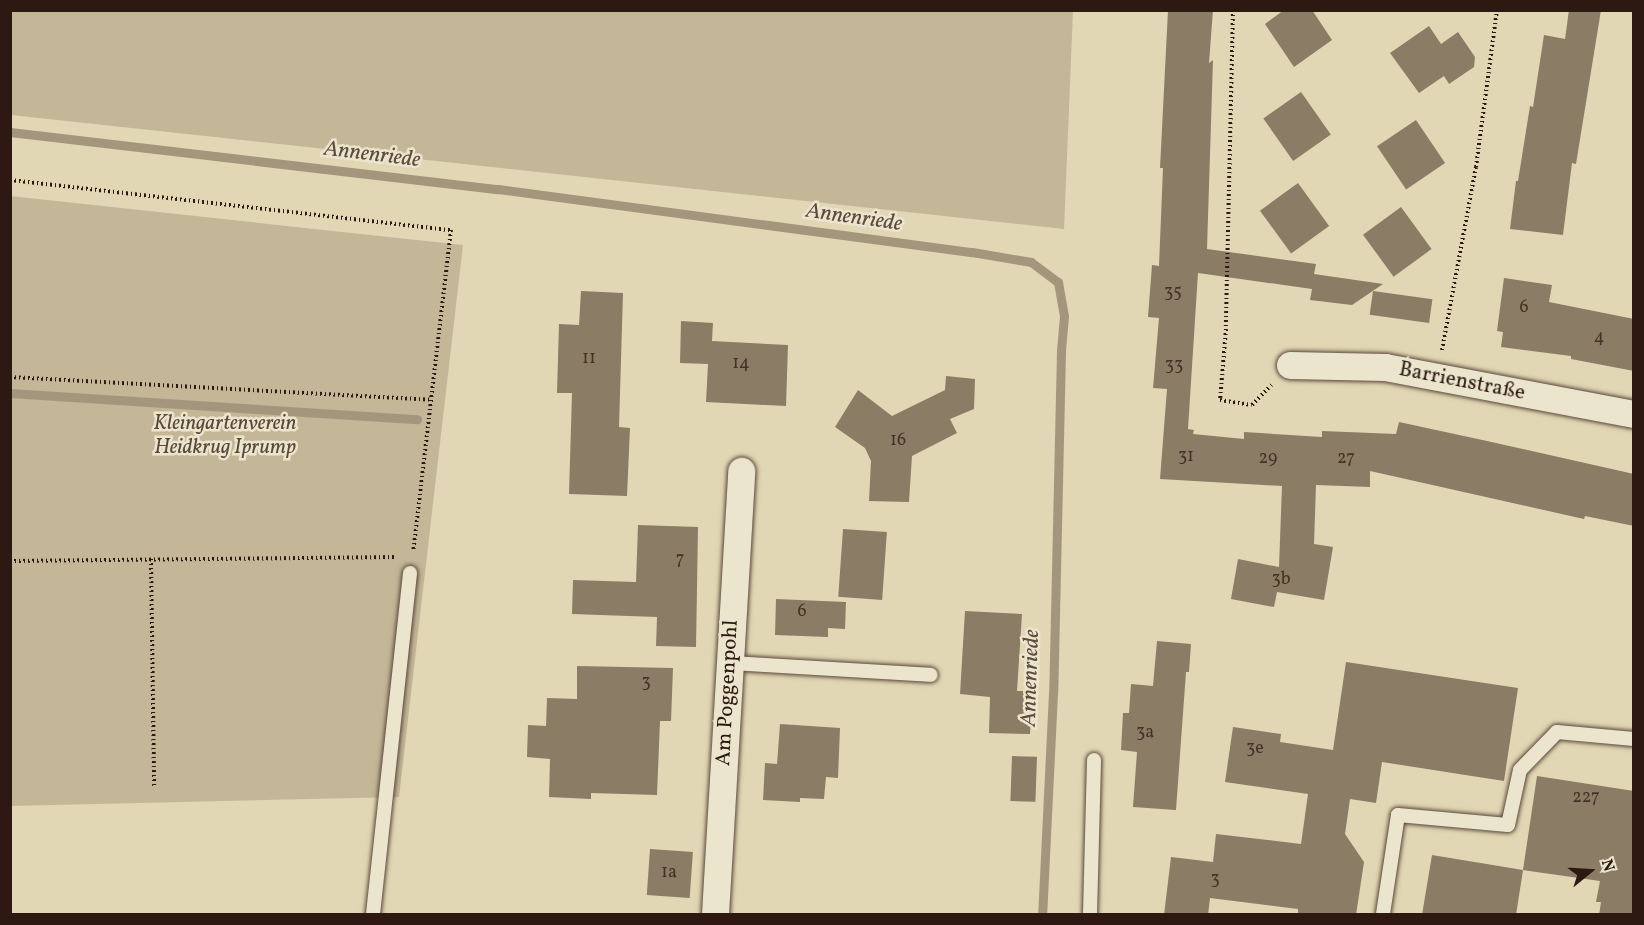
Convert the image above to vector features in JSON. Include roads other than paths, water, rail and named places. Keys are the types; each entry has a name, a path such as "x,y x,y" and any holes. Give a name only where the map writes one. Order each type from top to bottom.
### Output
{"street":[{"name":"Barrienstraße","path":"1290,365 1385,367 1634,414"},
{"name":"Am Poggenpohl","path":"715,915 741,471"}],"lane":[{"path":"373,915 410,573"},
{"path":"730,663 931,675"},
{"path":"1383,915 1398,815 1508,825 1520,770 1557,732 1634,739"},
{"path":"1090,915 1094,760"}],"waterway":[{"name":"Annenriede","path":"10,132 498,189 972,252 1031,262 1058,282 1064,316 1061,351 1053,693 1042,914"},
{"path":"10,393 417,419"}],"park label":[{"name":"Kleingartenverein Heidkrug Iprump","path":"225,436"}]}
